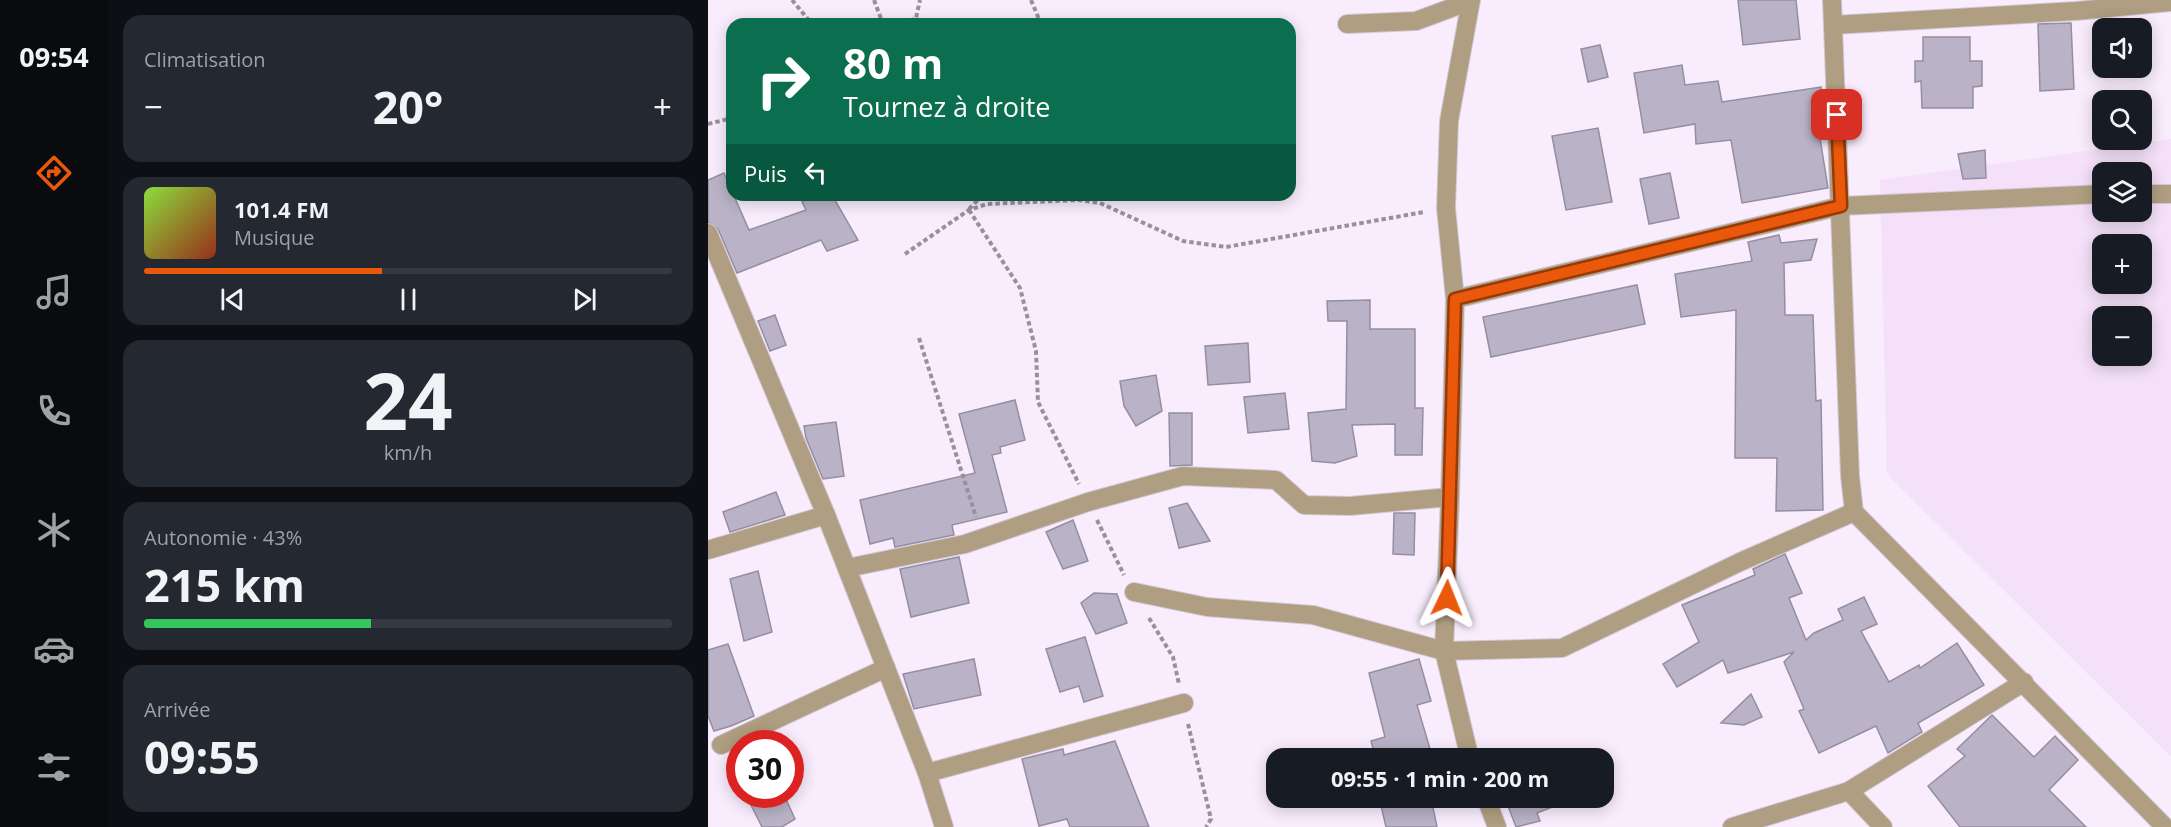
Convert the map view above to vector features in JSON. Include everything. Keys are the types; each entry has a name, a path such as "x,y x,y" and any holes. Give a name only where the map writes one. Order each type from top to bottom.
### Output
{"street":[{"path":"1832,0 1850,476 1854,512 2165,827"},
{"path":"1347,24 1416,21 1470,1"},
{"path":"1467,748 1444,651 1455,299 1446,208 1449,121 1470,1"},
{"path":"1833,25 2076,5 2171,2"},
{"path":"2152,194 2171,194"},
{"path":"1455,299 1841,206 2092,195"},
{"path":"708,233 826,515 927,773 944,827"},
{"path":"847,568 965,544 1088,502 1183,476 1276,480 1304,506 1350,506 1450,498"},
{"path":"1134,592 1207,607 1313,615 1444,651 1562,648 1740,562 1854,512"},
{"path":"708,550 826,515"},
{"path":"721,745 886,668"},
{"path":"1732,827 1849,791 2024,682"},
{"path":"927,773 1184,703"},
{"path":"1849,791 1883,827"},
{"path":"1490,808 1497,827"}],"path":[{"path":"792,0 808,18"},
{"path":"874,0 881,18"},
{"path":"916,18 920,0"},
{"path":"1031,0 1038,18"},
{"path":"708,124 726,120"},
{"path":"905,254 967,211 977,201"},
{"path":"967,211 987,204 1055,201"},
{"path":"1085,201 1100,203 1184,241 1226,247 1446,208"},
{"path":"919,338 983,538"}],"shaded area":[{"path":"2171,139 2171,757 1887,474 1880,180 2093,150 2152,150 2152,142"}],"building":[{"path":"1738,0 1796,0 1800,39 1743,45"},
{"path":"2071,23 2074,89 2040,91 2038,24"},
{"path":"1923,37 1970,37 1970,61 1982,61 1982,86 1973,87 1973,108 1922,108 1921,81 1915,82 1915,61 1923,61"},
{"path":"1600,45 1608,77 1588,82 1581,49"},
{"path":"1682,65 1685,85 1718,81 1722,102 1821,87 1825,125 1818,126 1828,188 1742,203 1731,140 1696,144 1695,124 1644,133 1634,73"},
{"path":"1598,128 1612,202 1566,210 1552,136"},
{"path":"1985,150 1986,178 1963,179 1958,154"},
{"path":"724,173 726,201 736,201 749,230 806,210 803,201 835,201 858,240 827,251 821,240 737,273 718,229 708,222 708,180"},
{"path":"1670,173 1679,218 1649,224 1640,179"},
{"path":"1779,235 1781,243 1817,239 1811,260 1784,263 1785,315 1813,315 1816,401 1821,400 1823,510 1776,511 1777,458 1735,458 1736,310 1681,317 1675,274 1752,261 1748,242"},
{"path":"1637,285 1645,324 1491,357 1483,317"},
{"path":"1370,300 1370,329 1415,329 1415,408 1423,408 1422,455 1395,455 1395,424 1352,425 1357,456 1335,463 1312,461 1308,413 1346,409 1347,321 1328,321 1327,301"},
{"path":"775,315 786,345 770,351 758,321"},
{"path":"1248,343 1250,382 1208,385 1205,346"},
{"path":"1156,375 1162,411 1136,426 1124,406 1120,381"},
{"path":"1285,393 1289,429 1248,433 1244,397"},
{"path":"1015,400 1025,440 1000,447 1001,453 992,455 1007,512 952,525 954,535 895,547 893,538 870,544 860,500 975,473 959,414"},
{"path":"1169,413 1192,413 1192,465 1170,466"},
{"path":"836,422 844,476 823,479 806,438 804,426"},
{"path":"776,492 785,515 730,532 723,512"},
{"path":"1187,503 1210,541 1179,548 1169,508"},
{"path":"1394,513 1415,513 1414,555 1393,554"},
{"path":"1073,520 1088,561 1063,569 1046,532"},
{"path":"1785,554 1802,593 1789,598 1806,640 1814,633 1843,620 1838,609 1864,597 1877,624 1861,631 1889,682 1919,665 1920,668 1957,643 1984,685 1918,723 1922,732 1888,753 1876,726 1819,753 1799,711 1804,709 1784,662 1794,652 1728,673 1723,660 1677,687 1663,664 1699,642 1682,605 1755,575 1753,569"},
{"path":"959,557 969,603 911,617 900,569"},
{"path":"758,571 772,632 744,641 730,579"},
{"path":"1094,593 1117,594 1127,623 1096,634 1081,603"},
{"path":"1085,637 1103,696 1084,702 1079,686 1060,692 1046,649"},
{"path":"728,644 754,716 714,731 708,716 708,650"},
{"path":"974,659 981,695 914,709 903,674"},
{"path":"1419,659 1431,701 1417,705 1430,748 1373,748 1371,741 1385,737 1369,673"},
{"path":"1751,694 1762,717 1744,725 1721,723"},
{"path":"1992,715 2034,757 2055,736 2078,760 2049,790 2086,827 1960,827 1928,786 1965,756 1957,749"},
{"path":"1115,741 1149,827 1070,827 1067,819 1039,826 1022,759 1063,749 1064,755"},
{"path":"752,808 790,808 795,819 782,827 762,827"},
{"path":"1382,808 1433,808 1437,827 1386,827"},
{"path":"1509,808 1550,808 1537,813 1540,821 1516,827"}],"route":[{"path":"1447,598 1455,299 1841,206 1837,115"}]}
